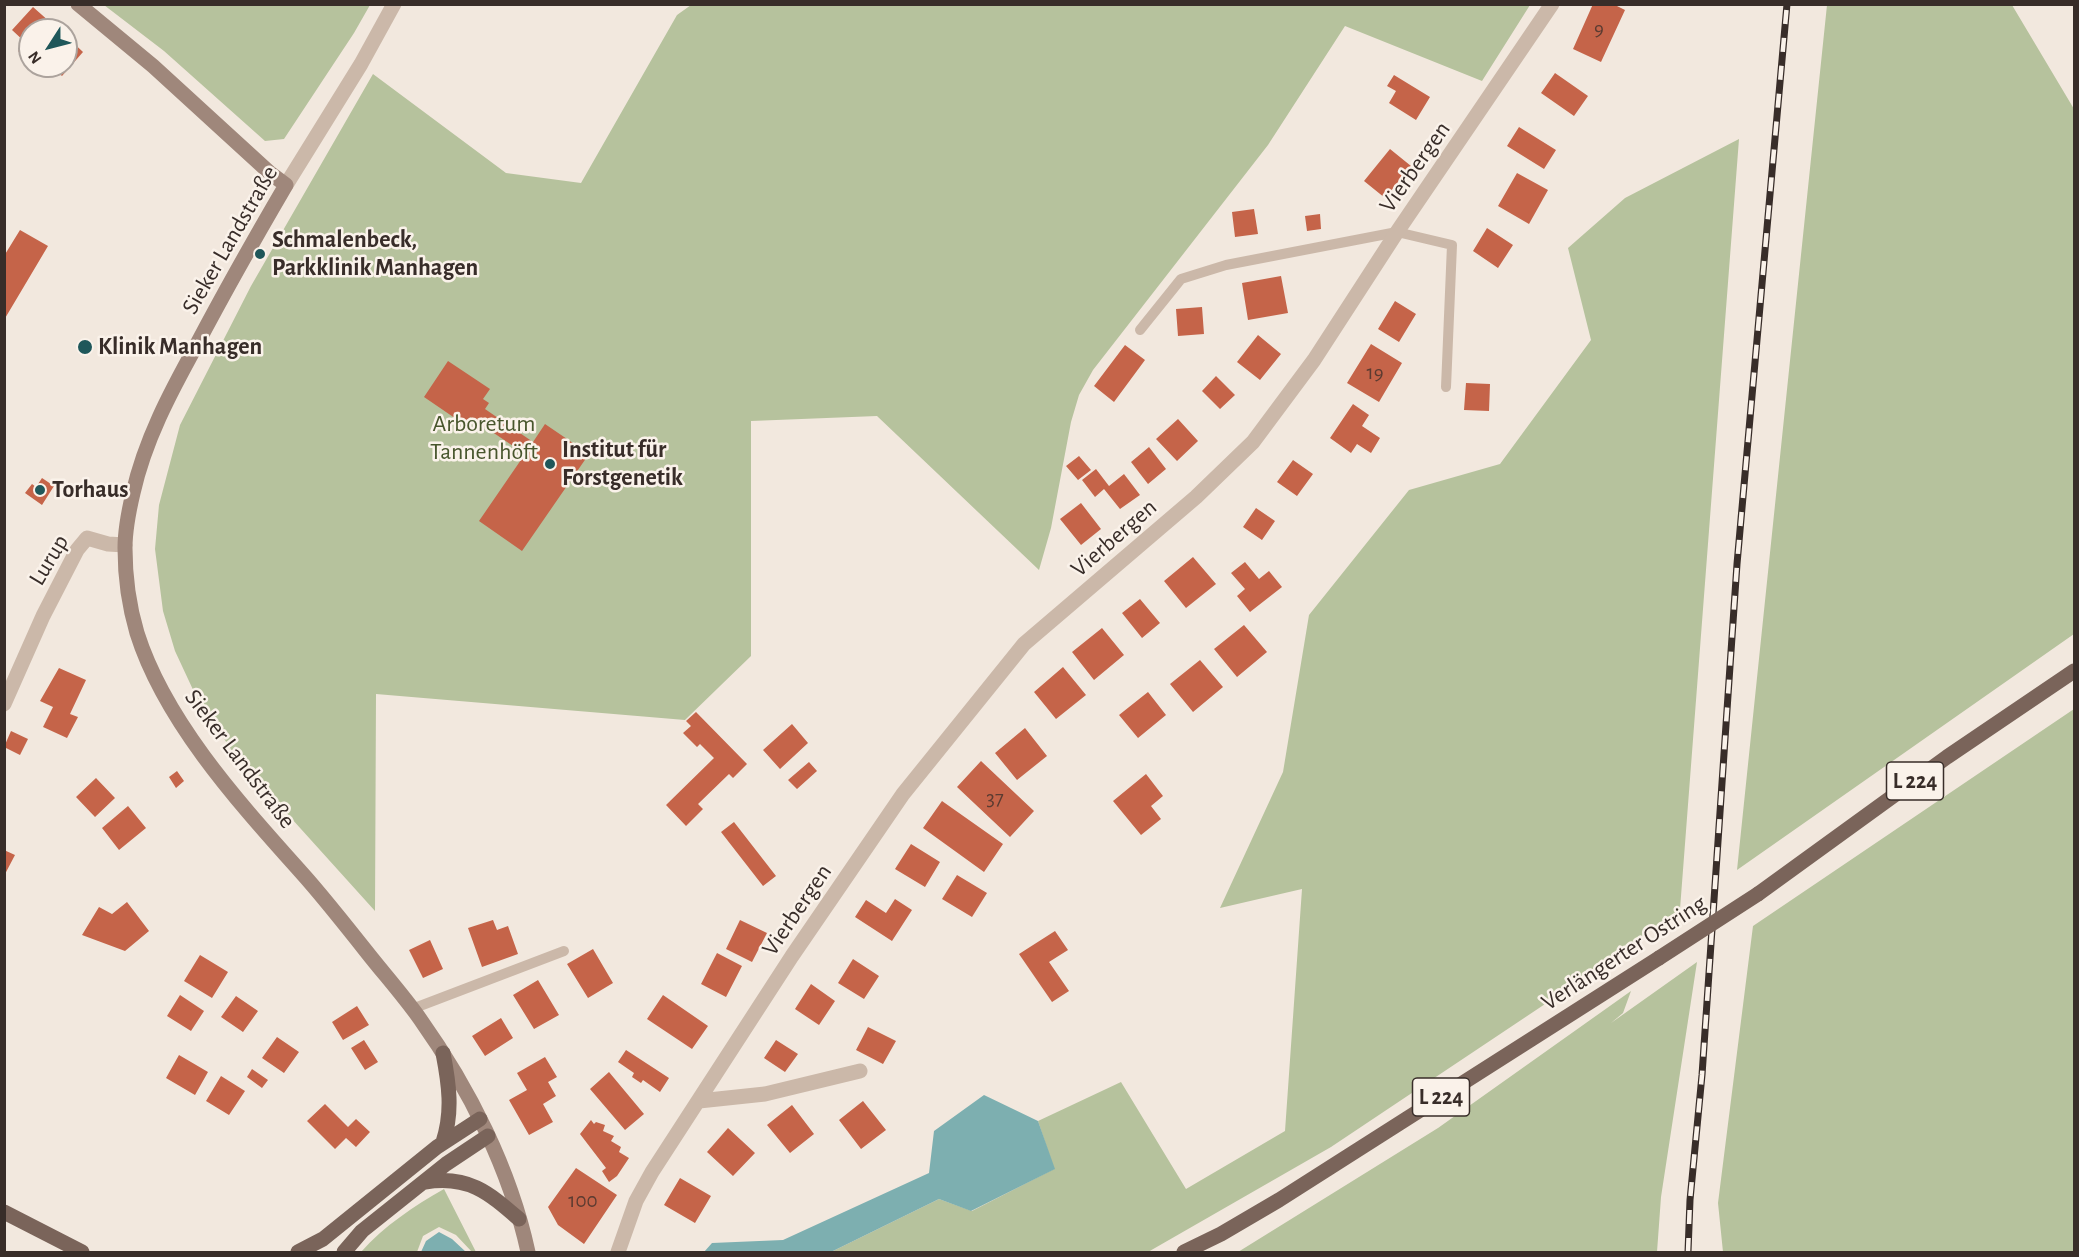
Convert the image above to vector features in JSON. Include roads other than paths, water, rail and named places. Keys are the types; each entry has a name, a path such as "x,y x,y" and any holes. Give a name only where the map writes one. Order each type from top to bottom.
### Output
{"main road":[{"path":"78,4 153,66 286,185"},
{"name":"Sieker Landstraße","path":"286,185 163,407 138,473 125,544 130,601 137,633 175,714 268,836 337,914 412,1009 443,1053 488,1136 510,1190 528,1252"},
{"name":"Verlängerter Ostring","path":"1184,1252 1221,1234 1279,1200 1758,894 1947,758 2074,671"},
{"path":"443,1053 450,1105 447,1131 443,1142"},
{"path":"298,1252 323,1239 443,1142 480,1119"},
{"path":"344,1252 362,1231 422,1182 488,1136"},
{"path":"422,1182 442,1179 471,1185 495,1199 519,1219"},
{"path":"4,1212 82,1252"},
{"path":"1198,1252 1221,1234"}],"street":[{"name":"Sieker Landstraße","path":"286,185 361,64 394,4"},
{"name":"Vierbergen","path":"617,1248 642,1191 792,956 903,794 1024,644 1196,497 1253,442 1314,360 1397,232 1552,4"},
{"name":"Lurup","path":"4,704 43,616 77,550 87,538 108,544 125,544"},
{"path":"699,1101 765,1094 860,1071"}],"lane":[{"path":"1140,330 1181,279 1226,265 1397,232 1452,245 1446,387"},
{"path":"412,1009 564,951"}],"water":[{"path":"984,1095 1038,1121 1055,1169 971,1211 939,1199 831,1252 704,1252 712,1243 783,1240 929,1173 934,1131"},
{"path":"439,1232 452,1239 466,1252 421,1252 426,1241"}],"railway":[{"path":"1688,1252 1737,564 1787,4"}],"place":[{"name":"Schmalenbeck, Parkklinik Manhagen","path":"260,254"},
{"name":"Klinik Manhagen","path":"85,347"},
{"name":"Institut für Forstgenetik","path":"550,464"},
{"name":"Torhaus","path":"40,490"}],"park label":[{"name":"Arboretum Tannenhöft","path":"484,438"}]}
